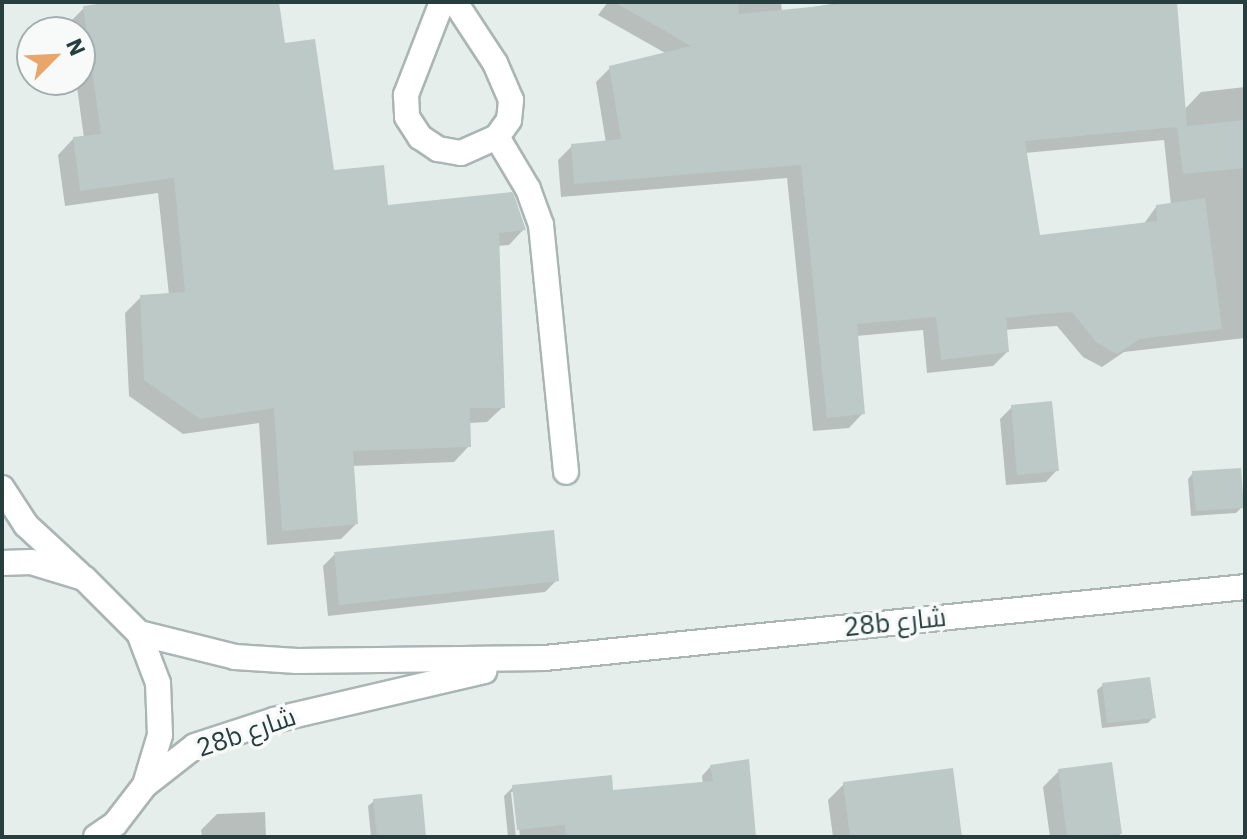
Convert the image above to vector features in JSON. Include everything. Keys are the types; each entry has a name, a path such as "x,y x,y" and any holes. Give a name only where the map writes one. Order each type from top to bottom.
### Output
{"street":[{"path":"442,2 406,95 407,117 420,137 438,149 461,153 497,137 509,120 511,100 505,81 455,2"},
{"path":"497,137 528,189 541,225 566,472"},
{"path":"2,488 26,525 139,633 158,683 160,735 145,785 105,833"},
{"path":"2,563 31,562 84,578"},
{"name":"28b شارع","path":"139,633 235,657 297,661 545,658 1245,587"},
{"name":"28b شارع","path":"145,785 195,746 274,720 545,658"}],"building":[{"path":"112,2 279,2 285,43 315,39 334,170 384,165 388,205 512,192 526,230 499,233 505,408 470,408 471,447 353,451 358,524 282,531 274,408 200,419 144,380 140,295 185,292 174,178 80,191 73,137 101,134 96,96 96,16 84,16 83,6"},
{"path":"614,2 738,2 739,14 863,2 1177,2 1187,126 1245,120 1245,168 1183,174 1177,127 1025,141 1040,235 1157,221 1156,205 1205,198 1222,329 1140,339 1117,354 1097,343 1072,312 1006,318 1009,352 941,360 936,317 857,324 865,414 827,418 801,165 574,184 571,144 621,139 609,66 691,46"},
{"path":"1052,401 1059,471 1017,475 1011,405"},
{"path":"1241,468 1244,508 1196,511 1192,471"},
{"path":"554,530 559,581 339,605 334,552"},
{"path":"1150,677 1156,718 1107,723 1102,683"},
{"path":"749,759 756,837 566,837 565,825 517,830 512,785 612,775 613,790 713,781 710,765"},
{"path":"1112,762 1122,834 1067,837 1058,769"},
{"path":"953,768 962,837 850,837 843,782"},
{"path":"422,794 426,837 377,837 373,799"}]}
